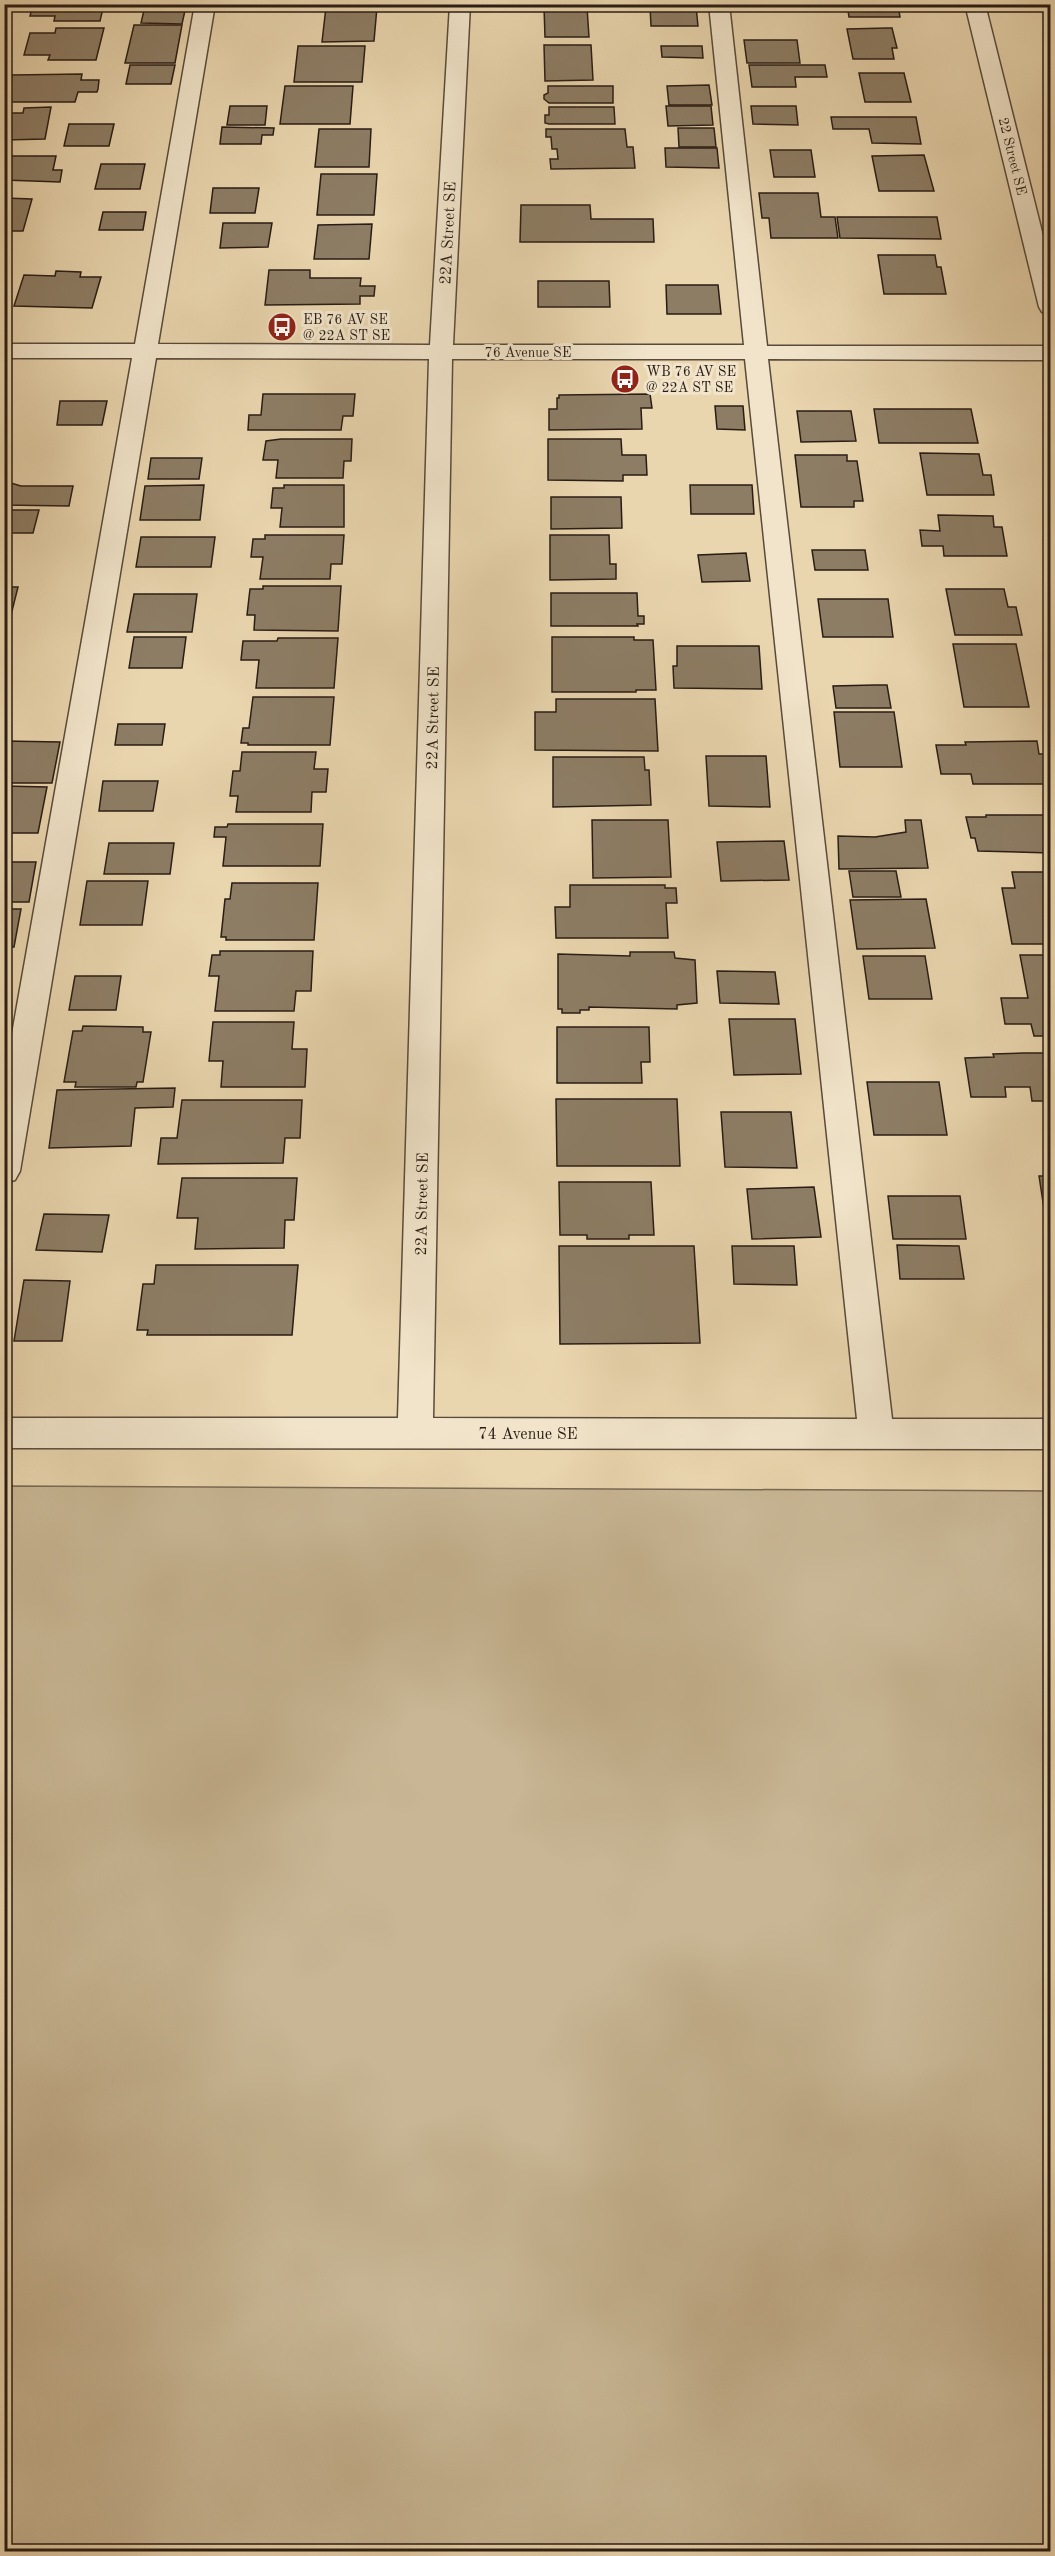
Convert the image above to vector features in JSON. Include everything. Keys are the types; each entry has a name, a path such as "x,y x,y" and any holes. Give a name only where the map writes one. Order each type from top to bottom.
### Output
{"street":[{"path":"4,1171 205,4"},
{"name":"22A Street SE","path":"415,1433 441,352 460,4"},
{"path":"719,4 876,1434"},
{"name":"22 Street SE","path":"975,4 1050,307"},
{"name":"76 Avenue SE","path":"4,351 1050,352"},
{"name":"74 Avenue SE","path":"4,1433 1050,1434"}],"shaded area":[{"path":"5,1486 1050,1491 1050,2551 5,2551"}],"building":[{"path":"33,4 104,4 100,21 54,21 55,16 30,16"},
{"path":"745,4 783,4 784,9 746,9"},
{"path":"847,4 898,4 900,17 849,17"},
{"path":"145,6 186,6 182,24 141,23"},
{"path":"650,6 696,6 698,26 651,26"},
{"path":"326,7 377,7 374,41 322,42"},
{"path":"544,7 587,7 589,37 545,37"},
{"path":"134,25 182,25 175,63 125,63"},
{"path":"56,28 104,28 96,60 48,60 50,55 24,55 30,33 55,33"},
{"path":"892,28 897,48 892,48 894,59 853,59 847,29"},
{"path":"744,40 797,40 800,63 747,63"},
{"path":"544,45 591,45 593,80 545,81"},
{"path":"298,46 365,46 362,82 294,82"},
{"path":"661,46 702,46 703,58 662,57"},
{"path":"130,65 175,65 171,84 126,84"},
{"path":"749,65 825,65 827,77 795,77 796,87 752,87"},
{"path":"859,73 904,73 911,102 865,102"},
{"path":"82,74 81,80 99,80 98,89 97,92 78,92 75,102 7,102 12,75"},
{"path":"709,85 712,105 669,105 667,86"},
{"path":"285,86 353,86 350,124 280,124"},
{"path":"548,86 613,86 613,103 549,103 544,99 544,95 548,93"},
{"path":"230,106 267,106 265,125 227,125"},
{"path":"666,106 711,106 713,125 668,126"},
{"path":"751,106 796,106 798,125 753,124"},
{"path":"51,107 45,139 4,140 4,113 23,113 24,108"},
{"path":"549,107 614,107 615,124 545,123 545,115 549,115"},
{"path":"831,117 916,117 921,144 872,143 869,129 833,129"},
{"path":"69,124 114,124 109,146 64,146"},
{"path":"222,127 274,128 273,135 262,135 261,144 220,144"},
{"path":"678,128 714,128 716,147 679,147"},
{"path":"319,129 371,129 369,167 315,167"},
{"path":"546,129 625,129 627,147 633,147 635,168 551,169 550,159 558,159 557,149 552,149 551,137 546,137"},
{"path":"665,148 717,148 719,168 666,167"},
{"path":"770,150 811,150 815,177 774,177"},
{"path":"924,155 934,191 879,191 872,156"},
{"path":"4,156 56,156 53,170 62,170 60,182 4,180"},
{"path":"101,164 145,164 140,189 95,189"},
{"path":"321,174 377,174 374,215 317,215"},
{"path":"213,188 259,188 255,213 210,213"},
{"path":"759,193 818,193 821,217 835,217 838,238 771,238 769,218 762,218"},
{"path":"4,198 32,199 23,231 4,231"},
{"path":"521,205 590,205 591,219 653,219 654,242 520,242"},
{"path":"103,212 146,212 143,230 99,230"},
{"path":"837,217 937,217 941,239 840,238"},
{"path":"223,223 272,223 268,247 220,248"},
{"path":"372,224 369,259 314,259 318,225"},
{"path":"878,255 935,255 937,267 941,267 946,294 884,294"},
{"path":"269,270 310,270 310,278 361,278 360,286 375,286 374,296 360,296 360,304 265,305"},
{"path":"56,271 81,272 80,277 101,277 92,308 14,306 24,275 55,276"},
{"path":"538,281 609,281 610,307 538,307"},
{"path":"666,285 718,285 721,314 667,314"},
{"path":"263,394 355,394 353,416 343,416 341,430 248,430 249,415 261,415"},
{"path":"650,394 652,408 641,408 642,429 549,430 549,409 557,409 559,395"},
{"path":"60,401 107,401 102,425 57,425"},
{"path":"715,406 743,406 745,430 717,429"},
{"path":"874,409 971,409 978,443 879,443"},
{"path":"797,411 851,411 856,441 801,442"},
{"path":"352,439 351,461 344,461 343,478 276,478 278,460 263,460 266,441"},
{"path":"548,439 621,439 622,455 646,455 647,475 623,475 623,481 548,480"},
{"path":"920,453 979,454 983,475 991,475 994,495 927,495"},
{"path":"795,455 847,455 847,461 857,461 863,501 854,501 854,507 801,507"},
{"path":"151,458 202,458 199,479 148,479"},
{"path":"4,481 21,486 73,486 69,506 4,505"},
{"path":"204,485 200,520 140,520 145,486"},
{"path":"284,485 344,485 344,527 280,527 282,508 271,508 273,488 284,488"},
{"path":"690,485 752,485 754,514 691,514"},
{"path":"551,497 621,497 622,528 551,529"},
{"path":"4,510 39,510 33,533 4,533"},
{"path":"938,515 993,516 994,527 1002,527 1007,556 944,556 943,546 922,546 920,530 940,531"},
{"path":"265,535 344,535 342,564 331,564 330,579 260,579 263,557 251,557 253,539 265,539"},
{"path":"550,535 609,535 610,564 616,564 616,579 550,580"},
{"path":"141,537 215,537 211,567 136,567"},
{"path":"812,550 865,550 868,570 815,570"},
{"path":"746,553 750,581 702,582 698,555"},
{"path":"263,586 341,586 338,631 254,630 255,615 247,615 250,589 263,589"},
{"path":"4,587 18,587 10,619 4,619"},
{"path":"946,589 1004,589 1008,607 1016,607 1022,635 955,635"},
{"path":"551,593 637,593 638,616 644,616 644,624 637,624 638,626 551,626"},
{"path":"134,594 197,594 192,632 127,632"},
{"path":"818,599 888,599 893,637 823,637"},
{"path":"134,637 186,637 182,668 129,668"},
{"path":"552,637 634,637 634,640 653,640 656,690 552,692"},
{"path":"278,638 338,638 334,688 256,688 259,660 241,660 243,641 277,641"},
{"path":"953,644 1016,644 1029,707 964,707"},
{"path":"677,646 759,646 762,689 674,688 673,666 677,666"},
{"path":"887,685 891,708 836,708 833,686"},
{"path":"253,697 334,697 330,745 248,745 248,743 241,743 243,728 249,728"},
{"path":"556,699 655,699 658,751 535,750 535,712 556,712"},
{"path":"834,712 894,712 902,767 840,767"},
{"path":"118,724 165,724 162,745 115,745"},
{"path":"4,741 60,742 52,783 4,783"},
{"path":"1037,741 1039,754 1050,754 1050,784 973,784 971,774 941,774 936,745 966,745 965,742"},
{"path":"242,752 316,752 314,769 328,769 326,792 312,792 311,812 236,812 238,796 230,796 233,771 240,771"},
{"path":"706,756 766,756 770,807 709,806"},
{"path":"553,757 644,757 645,770 649,770 651,805 553,807"},
{"path":"103,781 158,781 153,811 99,811"},
{"path":"4,786 47,787 38,833 4,833"},
{"path":"986,815 1050,815 1050,853 978,851 975,838 971,838 966,817 986,817"},
{"path":"592,820 668,820 671,877 593,878"},
{"path":"905,820 921,820 928,868 839,869 838,836 875,837 906,832"},
{"path":"228,824 323,824 320,866 223,866 226,837 214,837 215,827 227,827"},
{"path":"784,841 789,880 721,881 717,842"},
{"path":"109,843 174,843 170,874 104,874"},
{"path":"4,862 36,862 29,902 4,902"},
{"path":"849,871 896,871 901,897 853,897"},
{"path":"1012,872 1050,872 1050,944 1012,944 1002,888 1015,888"},
{"path":"87,881 148,881 142,925 80,925"},
{"path":"232,883 318,883 314,940 226,940 226,937 221,937 225,899 230,899"},
{"path":"570,885 665,885 665,888 676,888 677,903 666,903 668,938 556,938 555,907 570,907"},
{"path":"926,899 935,948 857,949 850,900"},
{"path":"4,909 21,909 14,947 4,947"},
{"path":"220,951 313,951 311,991 296,991 294,1011 215,1011 219,976 209,976 212,955 220,955"},
{"path":"630,952 674,952 675,958 695,960 697,1003 677,1005 677,1009 589,1007 589,1010 580,1010 580,1013 562,1013 562,1009 558,1009 558,954 630,956"},
{"path":"1020,955 1050,955 1050,1036 1034,1036 1031,1024 1005,1024 1001,998 1028,998"},
{"path":"863,956 925,956 932,999 869,999"},
{"path":"717,971 775,972 779,1004 720,1003"},
{"path":"75,976 121,976 116,1010 69,1010"},
{"path":"729,1019 795,1019 801,1074 734,1075"},
{"path":"213,1022 294,1022 292,1049 307,1049 305,1087 221,1087 223,1061 209,1061"},
{"path":"83,1026 143,1027 143,1032 151,1032 143,1082 137,1082 136,1087 75,1087 76,1082 64,1082 73,1031 82,1031"},
{"path":"557,1027 649,1027 650,1062 641,1062 642,1083 557,1083"},
{"path":"1050,1053 1050,1101 1032,1101 1030,1087 1005,1087 1006,1097 971,1097 965,1058"},
{"path":"867,1082 939,1082 947,1135 874,1135"},
{"path":"175,1088 173,1107 135,1108 131,1146 49,1148 57,1090"},
{"path":"556,1099 677,1099 680,1166 557,1166"},
{"path":"182,1100 302,1100 300,1138 285,1138 283,1163 158,1164 161,1138 177,1138"},
{"path":"721,1112 791,1112 797,1168 725,1167"},
{"path":"1039,1176 1050,1176 1050,1215 1045,1215"},
{"path":"182,1178 297,1178 294,1220 285,1220 284,1248 195,1249 198,1218 177,1218"},
{"path":"559,1182 651,1182 654,1235 629,1235 629,1239 587,1239 587,1235 560,1235"},
{"path":"814,1187 821,1237 752,1239 747,1189"},
{"path":"888,1196 960,1196 966,1239 893,1239"},
{"path":"44,1214 109,1215 102,1252 36,1250"},
{"path":"897,1245 959,1246 964,1279 900,1279"},
{"path":"559,1246 694,1246 700,1343 560,1344"},
{"path":"732,1246 794,1246 797,1285 734,1284"},
{"path":"156,1265 298,1265 292,1335 147,1335 148,1330 137,1330 143,1284 154,1284"},
{"path":"24,1280 70,1281 62,1341 14,1341"}],"place":[{"name":"EB 76 AV SE @ 22A ST SE","path":"282,327"},
{"name":"WB 76 AV SE @ 22A ST SE","path":"625,379"}]}
